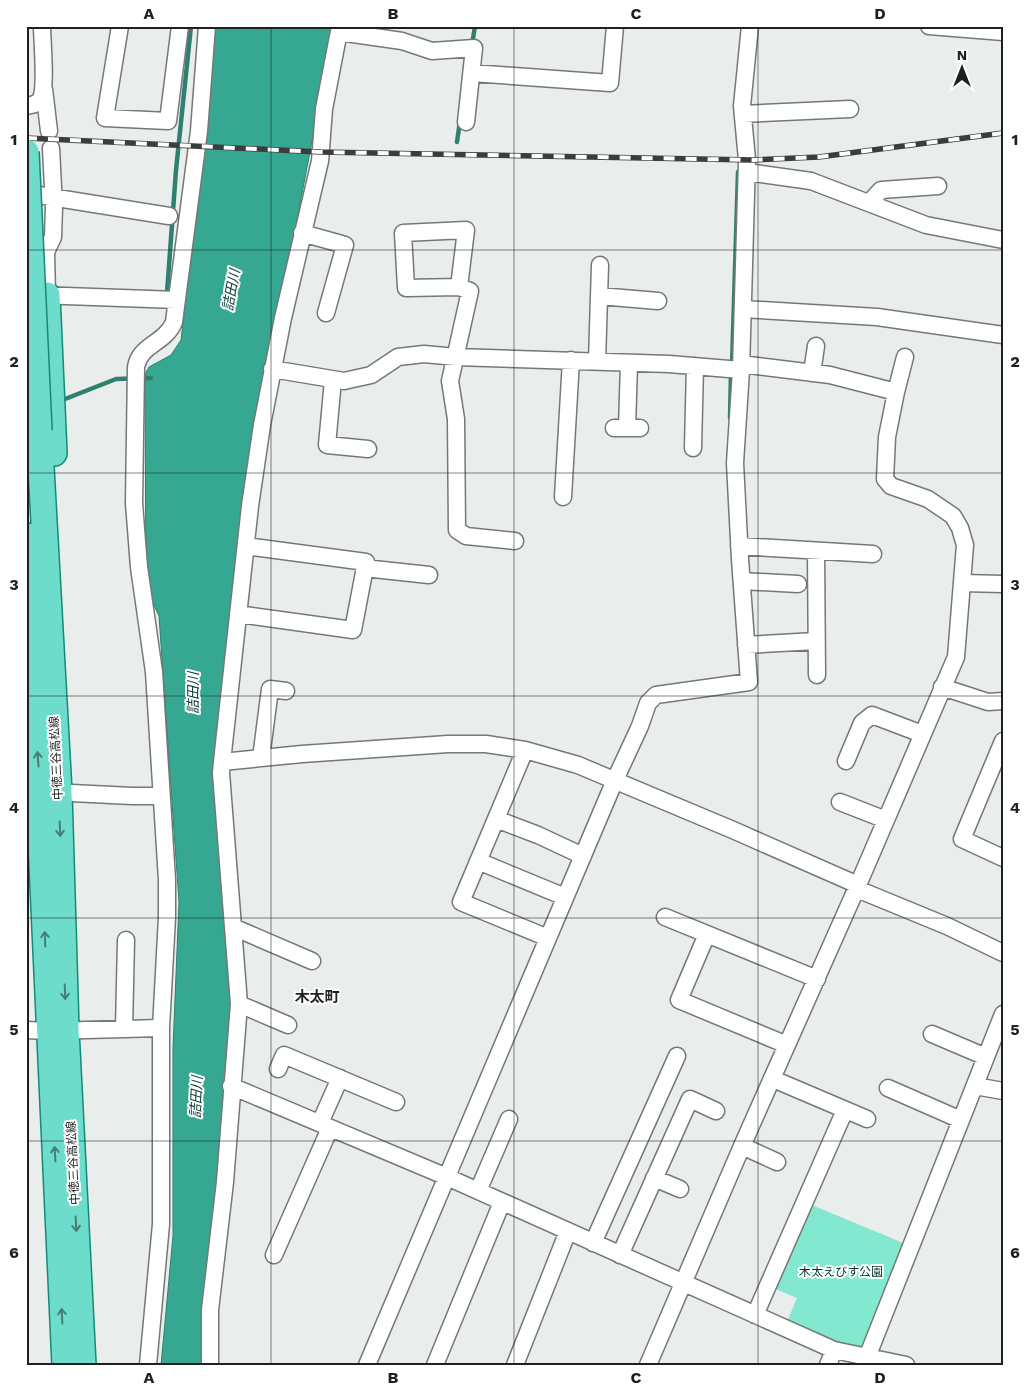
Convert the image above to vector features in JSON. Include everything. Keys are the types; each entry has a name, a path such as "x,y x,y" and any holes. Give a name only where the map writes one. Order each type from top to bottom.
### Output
{"main road":[{"name":"中徳三谷高松線","path":"26,152 39,431 42,791 47,1030 83,1365"},
{"path":"37,295 60,589 60,634 42,677"},
{"name":"中徳三谷高松線","path":"26,512 42,677"},
{"path":"26,654 42,677"},
{"name":"中徳三谷高松線","path":"42,791 35,874 47,1030 64,1365"}],"street":[{"path":"42,26 44,88 49,131"},
{"path":"120,26 105,118 168,121 180,26"},
{"path":"148,1365 161,1224 161,1028 167,908 151,646 139,567 135,512 136,367 137,360 142,352 170,331 174,322 199,131 207,26"},
{"path":"472,73 610,83 615,26"},
{"path":"367,1365 615,780 640,726 648,703 656,695 749,682 735,463 741,367 747,172 742,106 750,26"},
{"path":"929,26 1003,32"},
{"path":"211,1365 210,1310 225,1182 231,1086 239,1004 221,773 222,762 246,546 262,425 272,369 320,161 324,109 340,29 402,41 432,51 471,48 472,73 466,122"},
{"path":"26,106 33,105 41,99 44,88"},
{"path":"743,114 850,108"},
{"path":"51,148 53,237 46,252 37,295 177,300"},
{"path":"747,172 812,182 926,224 1003,240"},
{"path":"869,203 882,190 938,186"},
{"path":"26,194 169,216"},
{"path":"459,287 466,230 404,233 406,288 459,287 470,291 450,381 456,419 456,530 466,536 515,541"},
{"path":"302,234 344,245 326,313"},
{"path":"26,245 42,244 46,252"},
{"path":"597,361 600,265"},
{"path":"599,296 658,301"},
{"path":"743,309 876,317 1003,335"},
{"path":"812,373 816,346"},
{"path":"272,369 344,381 371,375 398,357 424,354 456,357 741,367 830,375 896,392"},
{"path":"648,1365 742,1146 858,887 956,657 965,545 960,528 953,516 928,499 891,486 885,479 887,437 905,357"},
{"path":"563,497 571,360"},
{"path":"627,428 629,362"},
{"path":"693,448 695,366"},
{"path":"334,380 327,446 368,449"},
{"path":"238,614 353,630 366,562 246,546"},
{"path":"739,546 873,554"},
{"path":"816,552 817,675"},
{"path":"364,568 429,575"},
{"path":"742,581 798,584"},
{"path":"962,582 1003,584"},
{"path":"746,645 816,640"},
{"path":"942,687 988,702 1002,704"},
{"path":"261,758 272,690"},
{"path":"846,761 862,723 872,715 922,734"},
{"path":"1003,741 962,839 1003,858"},
{"path":"222,762 448,744 486,744 525,750 578,765 615,780 1002,949"},
{"path":"525,750 461,902 548,938"},
{"path":"42,791 160,796"},
{"path":"840,802 886,820"},
{"path":"496,819 538,835 583,856"},
{"path":"478,862 566,897"},
{"path":"665,917 817,979"},
{"path":"234,926 312,961"},
{"path":"706,934 679,1000 787,1046"},
{"path":"124,1028 126,940"},
{"path":"239,1004 288,1025"},
{"path":"866,1361 1003,1014"},
{"path":"47,1030 161,1028"},
{"path":"932,1034 986,1057"},
{"path":"278,1069 284,1055 396,1102"},
{"path":"593,1243 677,1056"},
{"path":"274,1255 325,1125 340,1078"},
{"path":"772,1079 867,1119"},
{"path":"231,1086 447,1177 755,1315 831,1357 906,1365"},
{"path":"975,1086 1003,1090"},
{"path":"888,1088 961,1120"},
{"path":"620,1255 690,1099 716,1111"},
{"path":"755,1315 845,1110"},
{"path":"478,1191 509,1119"},
{"path":"742,1146 778,1162"},
{"path":"654,1178 680,1189"},
{"path":"435,1365 502,1202"},
{"path":"515,1365 568,1231"}],"green space":[{"name":"木太えびす公園","path":"807,1203 908,1245 864,1352 834,1343 787,1322 797,1298 771,1287"}],"water":[{"name":"詰田川","path":"214,26 334,26 257,429 217,772 234,1004 207,1365 161,1365 173,1236 173,1048 179,902 159,616 146,588 145,374 149,367 171,355 181,340 205,138"}],"waterway":[{"path":"167,293 176,170 191,26"},
{"path":"472,45 475,26"},
{"path":"457,142 460,121"},
{"path":"732,366 738,172"},
{"path":"730,418 731,373"},
{"path":"60,401 116,379 151,378"}],"railway":[{"path":"26,138 321,152 753,160 819,157 1003,133"}],"district":[{"name":"木太町","path":"317,997"}]}
